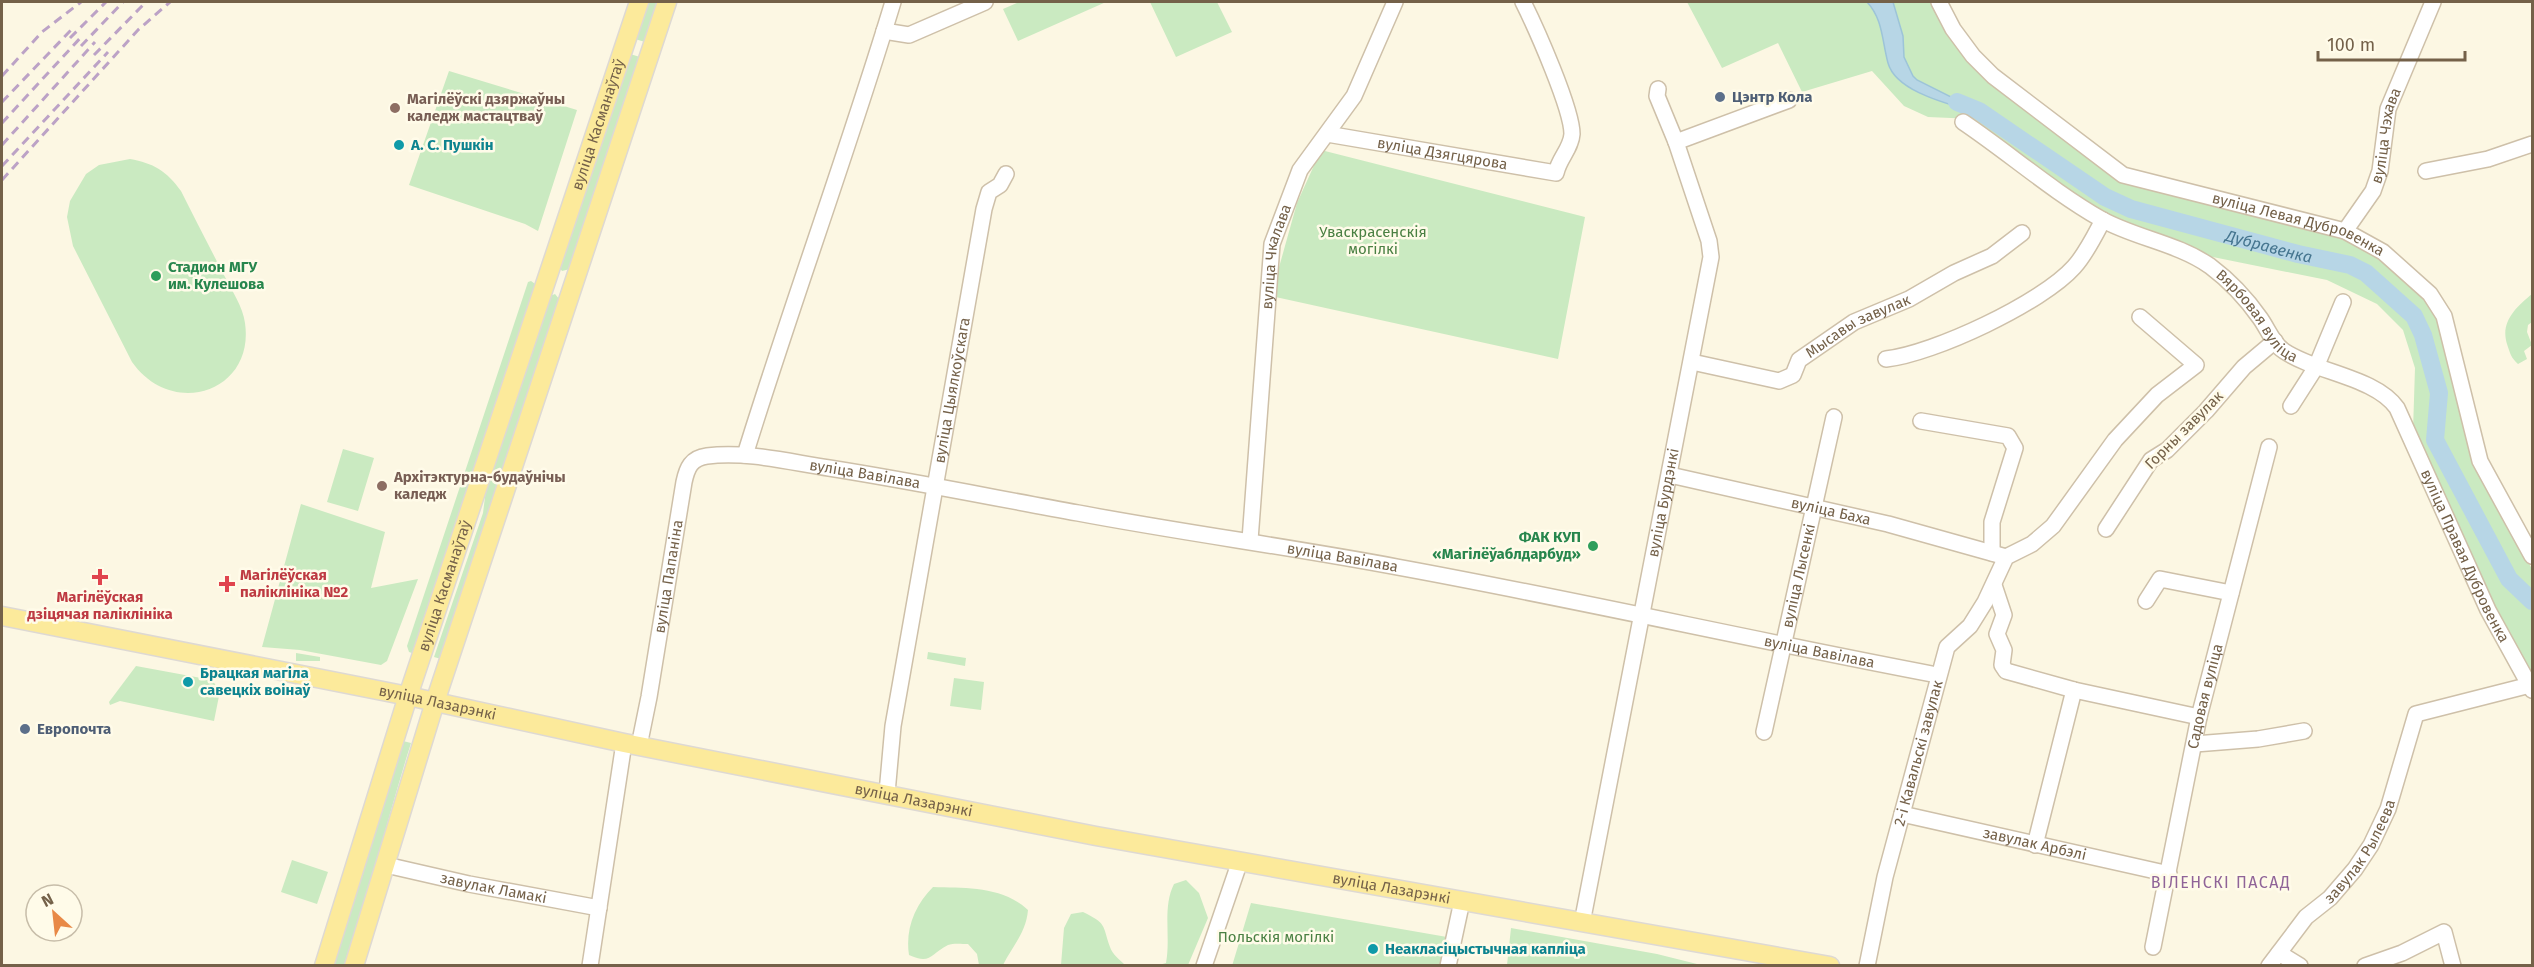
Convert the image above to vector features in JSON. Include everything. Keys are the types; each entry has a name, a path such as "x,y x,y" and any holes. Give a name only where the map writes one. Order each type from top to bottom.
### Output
{"main road":[{"name":"вуліца Касманаўтаў","path":"324,966 408,696 639,2"},
{"name":"вуліца Касманаўтаў","path":"354,966 435,702 667,2"},
{"name":"вуліца Лазарэнкі","path":"2,616 408,696 631,745 887,793 1096,836 1830,966"}],"street":[{"path":"746,455 893,2"},
{"path":"884,31 909,35 986,2"},
{"name":"вуліца Чкалава","path":"1250,540 1272,244 1300,170 1354,96 1395,2"},
{"name":"вуліца Дзягцярова","path":"1327,134 1556,173 1558,164 1570,146 1572,132 1558,85 1523,2"},
{"name":"вуліца Левая Дубровенка","path":"1939,2 1953,29 1973,56 1993,76 2123,175 2345,231 2383,252 2439,305 2444,316 2480,461 2530,547"},
{"name":"вуліца Чэхава","path":"2345,231 2373,191 2380,171 2388,109 2433,2"},
{"name":"вуліца Бурдэнкі","path":"1582,923 1644,614 1711,257 1709,241 1676,142 1657,96 1658,89"},
{"path":"1676,142 1789,100"},
{"name":"Вярбовая вуліца","path":"1963,122 2055,190 2103,220 2166,244 2207,264 2235,287 2260,318 2275,342 2288,354 2375,389 2390,399 2402,420"},
{"path":"2426,171 2488,159 2532,144"},
{"name":"вуліца Цыялкоўскага","path":"887,793 893,726 984,209 989,192 1000,185 1006,174"},
{"path":"1886,359 1906,357 1971,332 2044,293 2074,267 2103,220"},
{"name":"Мысавы завулак","path":"1692,362 1779,381 1793,375 1799,360 1854,322 1909,299 1954,273 1992,256 2022,233"},
{"path":"2291,406 2316,367 2343,302"},
{"path":"1999,555 2032,544 2053,526 2115,440 2157,395 2196,365 2140,317"},
{"name":"Горны завулак","path":"2106,529 2151,460 2167,450 2206,411 2244,367 2275,342"},
{"name":"вуліца Лысенкі","path":"1764,732 1834,417"},
{"name":"вуліца Правая Дубровенка","path":"2402,420 2488,610 2531,687"},
{"name":"2-і Кавальскі завулак","path":"1867,966 1885,877 1937,675 1947,647 1970,626 1994,585 1999,555 1992,522 2014,454 2013,441 2008,436 1921,421"},
{"name":"Садовая вуліца","path":"2153,947 2199,717 2269,447"},
{"name":"вуліца Вавілава","path":"746,455 936,486 1097,517 1250,540 1644,614 1782,646 1937,675"},
{"name":"вуліца Папаніна","path":"590,966 599,908 687,467 694,459 704,456 746,455"},
{"name":"вуліца Баха","path":"1670,475 1888,524 1999,555"},
{"path":"2146,601 2160,579 2231,593"},
{"path":"1994,585 2004,615 1997,634 2004,650 2002,665 2006,671 2074,690 2199,717"},
{"path":"1970,626 1997,634"},
{"name":"завулак Рылеева","path":"2274,959 2306,916 2330,898 2355,870 2371,845 2388,809 2416,714 2531,687"},
{"path":"2035,844 2074,690"},
{"path":"2195,744 2258,740 2304,731"},
{"name":"завулак Арбэлі","path":"1902,814 2169,874"},
{"path":"1204,966 1240,861"},
{"name":"завулак Ламакі","path":"386,865 469,884 599,908"},
{"path":"1448,966 1462,901"},
{"path":"2365,966 2402,953 2444,932 2453,966"},
{"path":"2274,959 2300,966"}],"green space":[{"path":"647,2 658,2 645,42 635,39"},
{"path":"1019,2 1106,2 1018,41 1003,9"},
{"path":"1150,2 1217,2 1232,32 1176,57"},
{"path":"1687,2 1933,2 1947,30 2104,167 2371,247 2413,284 2438,313 2476,468 2532,569 2532,676 2505,633 2413,431 2415,368 2403,330 2377,304 2327,280 2203,255 2115,219 2079,197 1974,119 1928,117 1904,106 1872,71 1802,92 1778,43 1722,68"},
{"path":"630,54 640,57 570,269 562,271 559,267"},
{"path":"449,71 577,110 538,231 525,224 409,185"},
{"name":"Уваскрасенскія могілкі","path":"1321,150 1585,217 1558,359 1271,296 1297,203"},
{"name":"Стадион МГУ им. Кулешова","path":"130,159 159,169 181,191 242,311 245,323 245,347 237,366 224,381 207,390 188,393 168,390 149,380 132,362 73,246 67,217 70,201 86,174 99,165"},
{"path":"531,281 538,286 415,654 409,652 407,646 528,282"},
{"path":"555,294 560,300 441,659 434,657 483,513 486,489 550,296"},
{"path":"2532,294 2532,322 2528,325 2527,332 2532,345 2524,351 2527,359 2518,364 2509,350 2505,336 2506,329 2515,310"},
{"path":"343,449 374,458 358,511 327,502"},
{"path":"301,504 385,532 371,588 418,579 387,661 381,665 300,650 262,647"},
{"path":"928,652 966,658 965,666 927,659"},
{"path":"296,653 320,657 320,661 296,661"},
{"path":"136,666 212,680 220,691 214,721 120,701 110,705 109,702"},
{"path":"954,678 984,682 981,710 950,706"},
{"path":"403,741 411,743 346,965 332,966"},
{"path":"292,860 328,872 317,904 281,892"},
{"path":"1186,880 1199,893 1208,918 1188,965 1159,965 1166,963 1170,893 1174,884"},
{"path":"933,887 971,888 995,892 1018,902 1028,910 1022,932 1003,965 979,965 977,954 968,944 948,945 926,959 909,955 908,945 913,918 921,902"},
{"name":"Польскія могілкі","path":"1251,903 1447,937 1441,965 1232,966"},
{"path":"1083,912 1100,922 1111,950 1125,965 1061,965 1064,928 1071,914"},
{"path":"1511,928 1657,954 1701,965 1507,965"}],"water":[{"path":"1867,2 1893,2 1903,36 1904,57 1917,80 1979,111 1975,112 1938,101 1901,82 1888,63 1879,23"}],"waterway":[{"name":"Дубравенка","path":"1957,102 1979,111 2105,197 2131,209 2298,254 2350,265 2366,273 2414,316 2423,335 2439,393 2435,440 2509,579 2532,601"}],"railway":[{"path":"2,76 42,32 81,2"},
{"path":"70,38 106,2"},
{"path":"81,46 123,2"},
{"path":"94,55 146,2"},
{"path":"2,180 138,30 170,2"},
{"path":"2,102 72,29"},
{"path":"2,123 83,35"},
{"path":"2,145 95,42"},
{"path":"2,166 108,52"}],"place":[{"name":"Цэнтр Кола","path":"1720,97"},
{"name":"Магілёўскі дзяржаўны каледж мастацтваў","path":"395,108"},
{"name":"А. С. Пушкін","path":"399,145"},
{"name":"Стадион МГУ им. Кулешова","path":"156,276"},
{"name":"Архітэктурна-будаўнічы каледж","path":"382,486"},
{"name":"ФАК КУП «Магілёўаблдарбуд»","path":"1593,546"},
{"name":"Магілёўская дзіцячая паліклініка","path":"100,577"},
{"name":"Магілёўская паліклініка №2","path":"227,584"},
{"name":"Брацкая магіла савецкіх воінаў","path":"188,682"},
{"name":"Европочта","path":"25,729"},
{"name":"Неакласіцыстычная капліца","path":"1373,949"}],"district":[{"name":"ВІЛЕНСКІ ПАСАД","path":"2221,882"}]}
